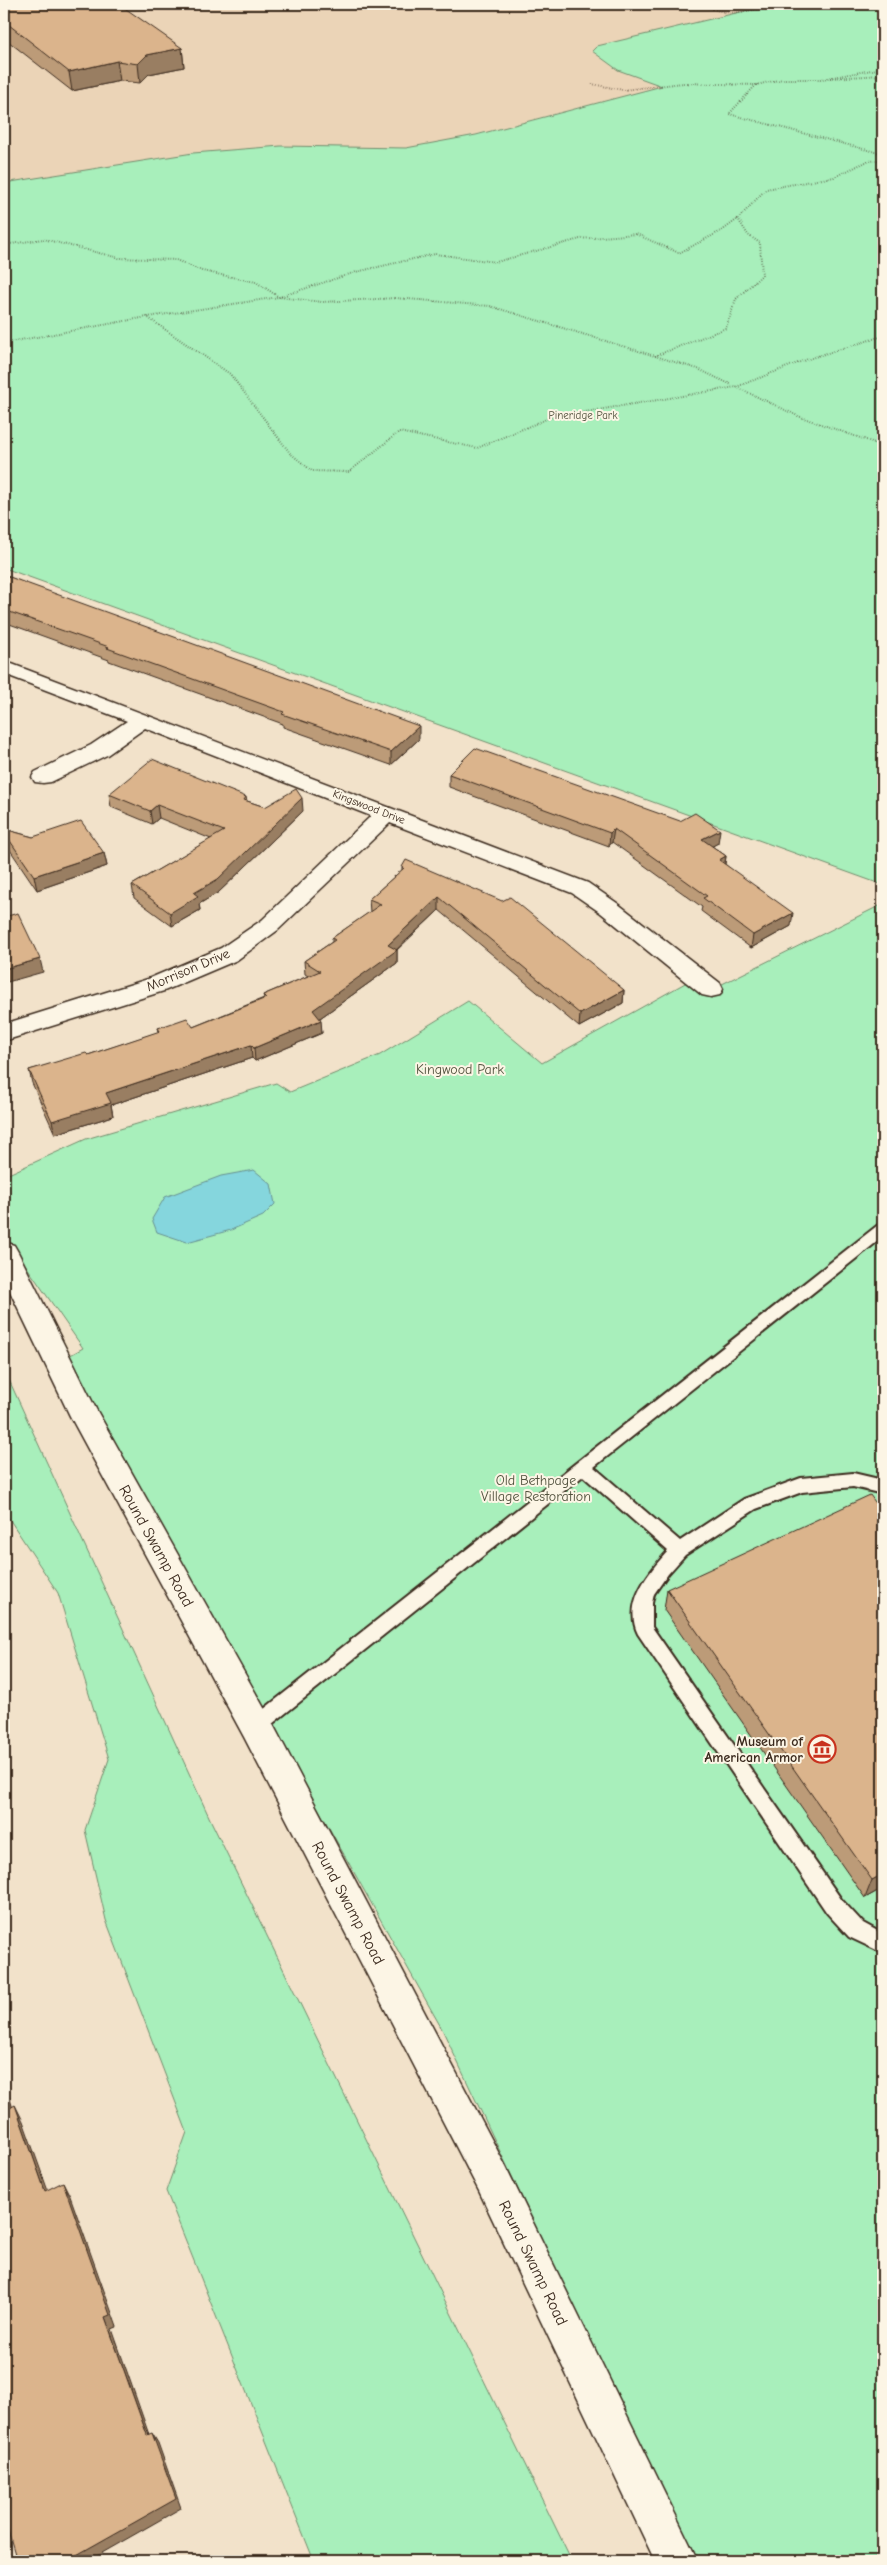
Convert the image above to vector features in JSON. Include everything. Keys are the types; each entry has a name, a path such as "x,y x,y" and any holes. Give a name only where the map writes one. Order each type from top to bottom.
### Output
{"street":[{"name":"Kingswood Drive","path":"4,667 580,888 609,908 711,989"},
{"path":"43,777 99,750 144,720"},
{"name":"Morrison Drive","path":"4,1033 156,985 229,954 270,925 386,814"},
{"name":"Round Swamp Road","path":"4,1252 85,1416 256,1726 492,2178 677,2561"}],"lane":[{"path":"256,1726 883,1229"},
{"path":"583,1467 679,1550"},
{"path":"883,1487 853,1480 801,1485 750,1504 679,1550 648,1584 641,1609 644,1629 834,1906 856,1930 883,1944"}],"path":[{"path":"701,4 721,14 732,16 765,9 782,11 806,4"},
{"path":"822,79 883,68"},
{"path":"592,84 623,90 683,83 756,85 783,79 822,79 883,75"},
{"path":"756,85 729,114 883,154"},
{"path":"4,343 147,317 279,297 356,272 435,254 496,262 580,239 636,234 679,253 723,230 738,219 766,189 834,177 868,161 883,160"},
{"path":"654,356 726,328 736,299 762,275 760,244 748,235 738,219"},
{"path":"4,246 43,239 119,258 176,260 202,271 256,282 279,297 322,302 396,298 490,306 698,369 798,416 883,446"},
{"path":"147,317 230,374 290,452 312,471 349,472 399,432 477,448 549,418 736,387 808,359 883,336"}],"shaded area":[{"path":"4,4 792,4 667,85 401,154 4,184"}],"green space":[{"name":"Pineridge Park","path":"774,4 883,4 883,885 4,568 4,183 193,153 281,146 406,148 476,135 662,86 618,70 592,51 597,46"},
{"name":"Old Bethpage Village Restoration","path":"883,904 883,2561 694,2561 442,2029 65,1358 83,1348 4,1234 4,1176 86,1139 276,1083 290,1092 380,1055 468,1001 542,1063 696,977 712,989"},
{"path":"4,1369 210,1819 572,2561 314,2561 166,2191 187,2132 106,1920 85,1830 109,1759 58,1593 4,1511"}],"water":[{"path":"254,1170 271,1184 275,1204 263,1216 231,1230 187,1242 157,1232 152,1219 165,1197 221,1176"}],"building":[{"path":"4,4 119,4 182,48 147,55 138,64 117,61 69,72 4,21"},
{"path":"4,575 419,726 391,752 282,714 284,712 4,610"},
{"path":"475,748 680,821 695,813 720,830 702,839 726,856 719,860 793,913 753,935 703,898 707,896 614,829 610,833 449,774"},
{"path":"152,759 246,797 244,800 265,807 296,789 302,798 218,879 194,893 198,896 170,913 132,885 224,831 157,805 150,811 109,794"},
{"path":"81,821 104,853 34,876 4,832 4,829 33,837"},
{"path":"406,860 502,901 510,897 624,990 580,1014 439,897 388,945 397,950 313,1010 321,1020 254,1048 251,1045 106,1093 111,1103 52,1121 29,1070 86,1053 88,1055 160,1031 158,1028 187,1018 193,1027 266,998 263,995 320,971 304,961 335,940 332,938 381,904 369,899 404,868 402,867"},
{"path":"18,913 40,959 4,969 4,917"},
{"name":"Museum of American Armor","path":"870,1495 883,1513 883,1874 872,1880 667,1589"},
{"path":"4,2090 10,2108 15,2105 45,2191 63,2182 110,2315 105,2317 147,2435 152,2433 176,2499 66,2561 17,2561 4,2517"},
{"path":"199,2555 201,2561 188,2561"}],"place":[{"name":"Museum of American Armor","path":"822,1749"}],"park label":[{"name":"Kingwood Park","path":"460,1069"}]}
